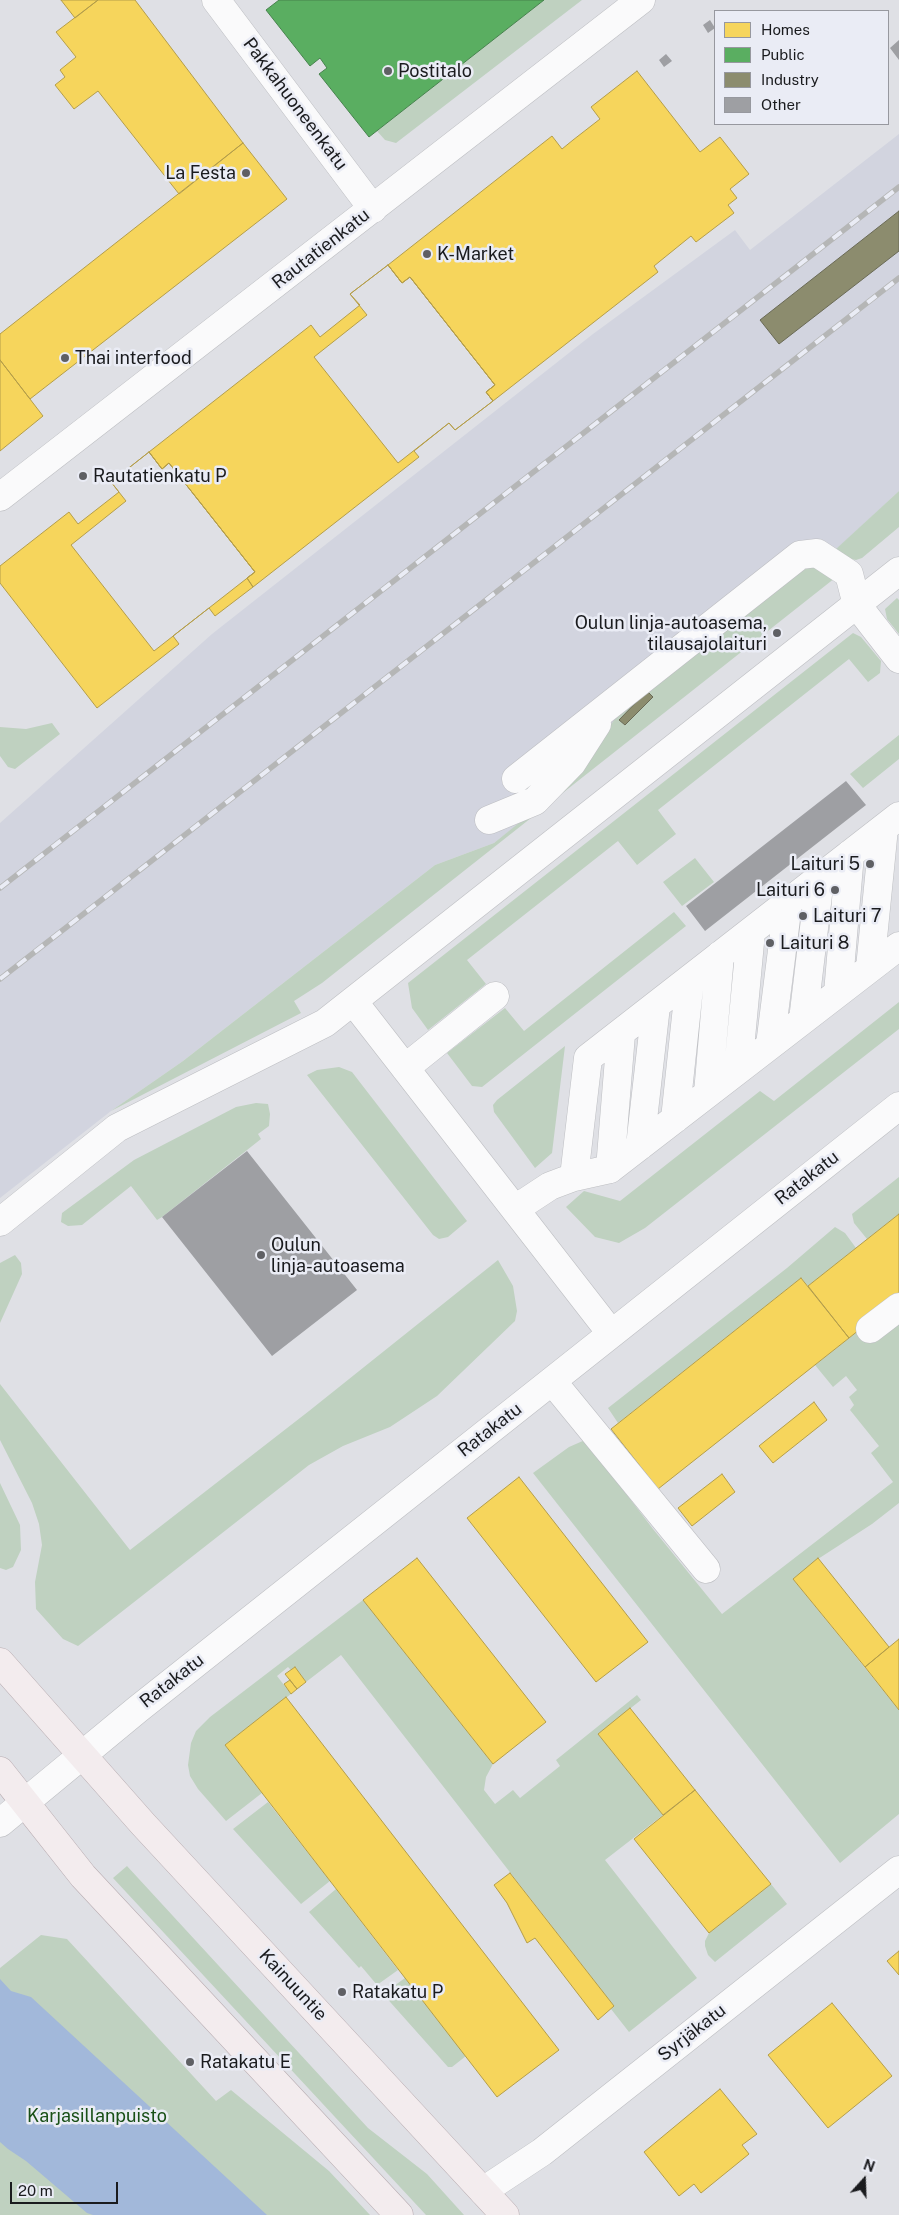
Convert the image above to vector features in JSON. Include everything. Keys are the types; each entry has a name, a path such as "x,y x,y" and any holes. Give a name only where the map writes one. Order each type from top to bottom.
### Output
{"main road":[{"name":"Kainuuntie","path":"0,1662 82,1755 505,2215"},
{"path":"0,1771 83,1876 399,2215"}],"street":[{"name":"Pakkahuoneenkatu","path":"216,0 373,209"},
{"name":"Rautatienkatu","path":"0,497 641,0"},
{"path":"516,779 800,556 817,553 849,574 857,605 899,659"},
{"path":"0,1222 117,1128 325,1022 899,571"},
{"path":"490,820 535,801 572,763 609,706"},
{"path":"574,1177 588,1058 892,822"},
{"path":"870,968 892,822"},
{"path":"838,993 850,854"},
{"path":"803,1020 820,878"},
{"path":"770,1045 788,903"},
{"path":"738,1070 751,932"},
{"path":"515,1209 541,1191 574,1177 610,1169 870,968 898,943"},
{"path":"708,1093 720,955"},
{"path":"675,1119 690,979"},
{"path":"405,1068 495,996"},
{"path":"353,1001 611,1333"},
{"path":"640,1146 656,1006"},
{"path":"610,1169 621,1034"},
{"name":"Ratakatu","path":"0,1823 138,1709 899,1106"},
{"path":"870,1329 899,1307"},
{"path":"552,1381 706,1569"},
{"name":"Syrjäkatu","path":"483,2191 542,2152 899,1870"}],"shaded area":[{"path":"899,134 899,491 839,547 688,663 558,793 494,843 435,865 183,1061 111,1111 0,1198 0,823 212,634 593,334 735,230 750,250"}],"green space":[{"path":"544,0 582,0 396,143 385,140 377,131"},
{"path":"899,491 899,527 862,558 851,559 836,549"},
{"path":"815,564 835,578 322,983 294,1001 301,1013 111,1111 183,1061 435,865 494,843 574,775 615,719 660,675 798,569"},
{"path":"897,598 899,600 899,634 887,619 885,609"},
{"path":"853,633 861,637 881,661 880,673 868,682 849,659 658,810 676,834 637,865 618,841 467,960 486,984 428,1030 412,1008 408,983"},
{"path":"52,723 60,734 15,769 8,767 0,756 0,727 26,729"},
{"path":"899,735 899,759 863,788 850,774"},
{"path":"695,858 714,882 682,906 663,882"},
{"path":"674,912 686,926 482,1087 472,1086 447,1053 505,1008 524,1031"},
{"path":"899,1002 899,1029 645,1228 619,1243 595,1237 566,1207 584,1191 620,1201 760,1091 774,1101"},
{"path":"565,1046 552,1153 535,1168 494,1112 493,1105"},
{"path":"339,1067 352,1072 467,1221 448,1237 439,1239 433,1235 307,1075 317,1070"},
{"path":"256,1103 268,1104 270,1114 269,1126 258,1134 261,1139 162,1217 157,1220 131,1186 82,1225 68,1226 61,1222 62,1213 134,1160 236,1107"},
{"path":"899,1177 899,1214 867,1239 854,1223 852,1214"},
{"path":"835,1227 845,1233 856,1248 808,1286 801,1278 618,1423 608,1408 787,1268"},
{"path":"15,1255 21,1263 22,1274 0,1323 0,1263"},
{"path":"498,1260 513,1286 517,1311 515,1321 437,1396 390,1427 343,1446 309,1465 78,1646 63,1639 36,1609 35,1582 42,1545 39,1524 32,1503 0,1440 0,1384 130,1550 309,1411"},
{"path":"899,1315 899,1503 872,1524 818,1559 793,1579 899,1710 899,1814 840,1863 533,1473 569,1447 585,1440 653,1529 722,1614 893,1482 871,1453 879,1446 850,1410 854,1405 849,1397 857,1390 846,1376 833,1387 815,1365 863,1327"},
{"path":"0,1483 20,1525 21,1550 13,1567 6,1570 0,1568"},
{"path":"363,1600 493,1764 486,1777 484,1790 495,1804 513,1790 520,1798 560,1766 556,1760 637,1695 641,1700 598,1734 663,1815 605,1860 697,1978 629,2032 611,2009 614,2006 341,1655 306,1682 295,1667 291,1670 288,1667 277,1676 291,1694 225,1745 262,1793 226,1821 198,1789 190,1776 188,1765 191,1743 196,1731 210,1717"},
{"path":"268,1802 330,1881 301,1904 233,1829"},
{"path":"127,1866 368,2128 427,2174 464,2215 426,2215 113,1878"},
{"path":"771,1884 787,1904 715,1962 708,1955 705,1946 709,1933"},
{"path":"336,1889 398,1970 377,1985 361,1966 359,1968 309,1912"},
{"name":"Karjasillanpuisto","path":"41,1935 67,1939 216,2101 231,2090 329,2171 370,2215 0,2215 0,1968"},
{"path":"405,1978 466,2056 452,2067 448,2067 383,1994"}],"water":[{"path":"0,1979 11,1991 31,1997 267,2215 93,2215 87,2213 26,2161 0,2142"}],"building: Homes":[{"path":"61,0 98,0 75,18"},
{"path":"98,0 135,0 243,143 179,194 98,91 74,109 55,85 65,77 60,70 76,57 56,32"},
{"path":"637,71 700,152 720,137 749,174 730,189 737,198 728,205 734,213 696,242 691,236 654,266 658,272 493,401 486,392 495,385 410,277 402,283 388,265 552,136 562,149 600,119 591,107"},
{"path":"243,143 287,199 30,399 0,360 0,334"},
{"path":"388,265 402,283 410,277 495,385 486,392 493,401 455,430 449,423 398,463 314,357 367,315 350,294"},
{"path":"388,265 402,283 410,277 495,385 486,392 493,401 455,430 449,423 414,451 419,457 253,587 247,578 255,572 169,463 162,469 149,452 311,325 320,337 360,305 350,294"},
{"path":"0,360 43,416 0,451"},
{"path":"149,452 162,469 169,463 255,572 154,651 71,545 126,501 111,482"},
{"path":"149,452 162,469 169,463 255,572 247,578 253,587 215,616 209,608 173,636 179,644 97,708 0,583 0,566 69,512 78,524 119,492 111,482"},
{"path":"899,1214 899,1298 849,1338 808,1286"},
{"path":"801,1278 849,1338 658,1489 611,1429"},
{"path":"814,1402 827,1420 773,1463 759,1446"},
{"path":"722,1474 735,1492 692,1526 678,1508"},
{"path":"519,1477 648,1642 596,1682 467,1518"},
{"path":"417,1558 546,1722 493,1764 363,1600"},
{"path":"818,1558 889,1647 865,1667 793,1579"},
{"path":"899,1639 899,1710 865,1667"},
{"path":"295,1667 306,1682 297,1689 285,1674"},
{"path":"290,1680 297,1689 291,1694 284,1684"},
{"path":"286,1697 559,2050 497,2097 225,1745"},
{"path":"630,1708 695,1790 663,1815 598,1734"},
{"path":"695,1790 771,1884 709,1933 634,1839"},
{"path":"510,1873 614,2006 598,2020 535,1938 527,1943 507,1903 494,1885"},
{"path":"899,1951 899,1975 887,1961"},
{"path":"832,2003 892,2076 828,2128 768,2055"},
{"path":"720,2089 757,2134 742,2145 749,2154 701,2193 694,2184 679,2196 644,2152"}],"building: Public":[{"name":"Postitalo","path":"279,0 544,0 369,137 319,74 327,68 320,58 310,66 266,10"}],"building: Industry":[{"path":"899,211 899,251 779,344 760,320"},
{"path":"647,691 653,697 625,725 619,720"}],"building: Other":[{"path":"710,20 714,29 708,33 703,25"},
{"path":"899,40 899,60 890,48"},
{"path":"666,54 672,61 664,67 659,60"},
{"path":"846,781 866,805 705,931 686,906"},
{"name":"Oulun linja-autoasema","path":"247,1151 357,1290 272,1356 162,1217"}],"railway":[{"path":"0,888 899,187"},
{"path":"0,979 899,278"}],"place":[{"name":"Postitalo","path":"388,71"},
{"name":"La Festa","path":"246,173"},
{"name":"K-Market","path":"427,254"},
{"name":"Thai interfood","path":"65,358"},
{"name":"Rautatienkatu P","path":"83,476"},
{"name":"Oulun linja-autoasema, tilausajolaituri","path":"777,633"},
{"name":"Laituri 5","path":"870,864"},
{"name":"Laituri 6","path":"835,890"},
{"name":"Laituri 7","path":"803,916"},
{"name":"Laituri 8","path":"770,943"},
{"name":"Oulun linja-autoasema","path":"261,1255"},
{"name":"Ratakatu P","path":"342,1992"},
{"name":"Ratakatu E","path":"190,2062"}]}
